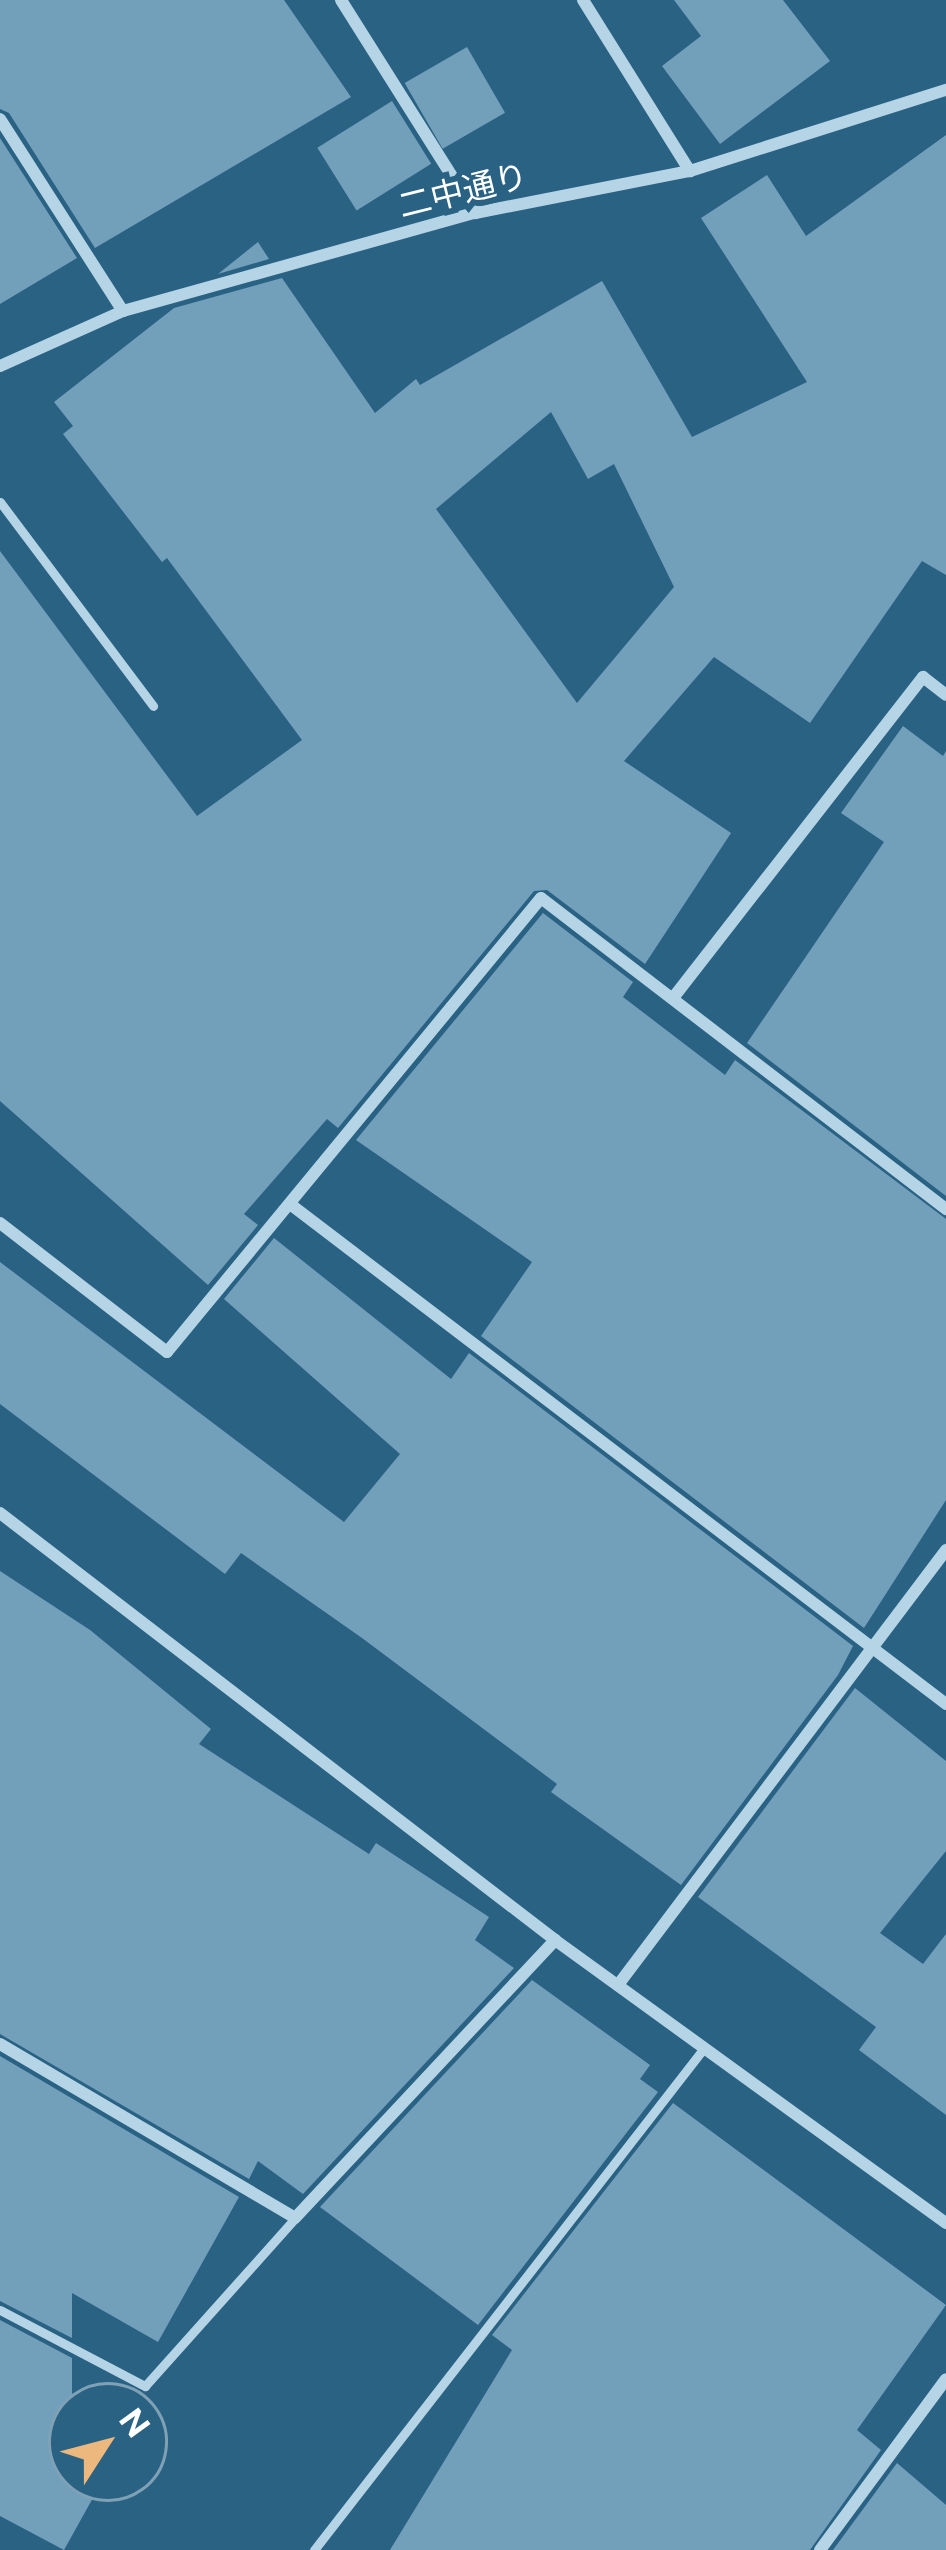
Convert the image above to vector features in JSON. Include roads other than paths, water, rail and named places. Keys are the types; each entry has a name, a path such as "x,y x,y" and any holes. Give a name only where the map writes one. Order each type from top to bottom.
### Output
{"street":[{"path":"341,0 475,212"},
{"path":"583,0 690,171"},
{"name":"二中通り","path":"0,366 123,311 475,212 690,171 946,90"},
{"path":"0,119 123,311"},
{"path":"673,998 922,676 946,695"},
{"path":"0,1223 167,1352 541,898 946,1209"},
{"path":"290,1204 946,1704"},
{"path":"0,1513 556,1940 946,2223"},
{"path":"618,1985 946,1550"},
{"path":"0,2044 295,2218 556,1940"},
{"path":"820,2550 946,2379"}],"lane":[{"path":"0,502 153,706"},
{"path":"314,2550 704,2048"},
{"path":"0,2310 145,2386 295,2218"}]}
